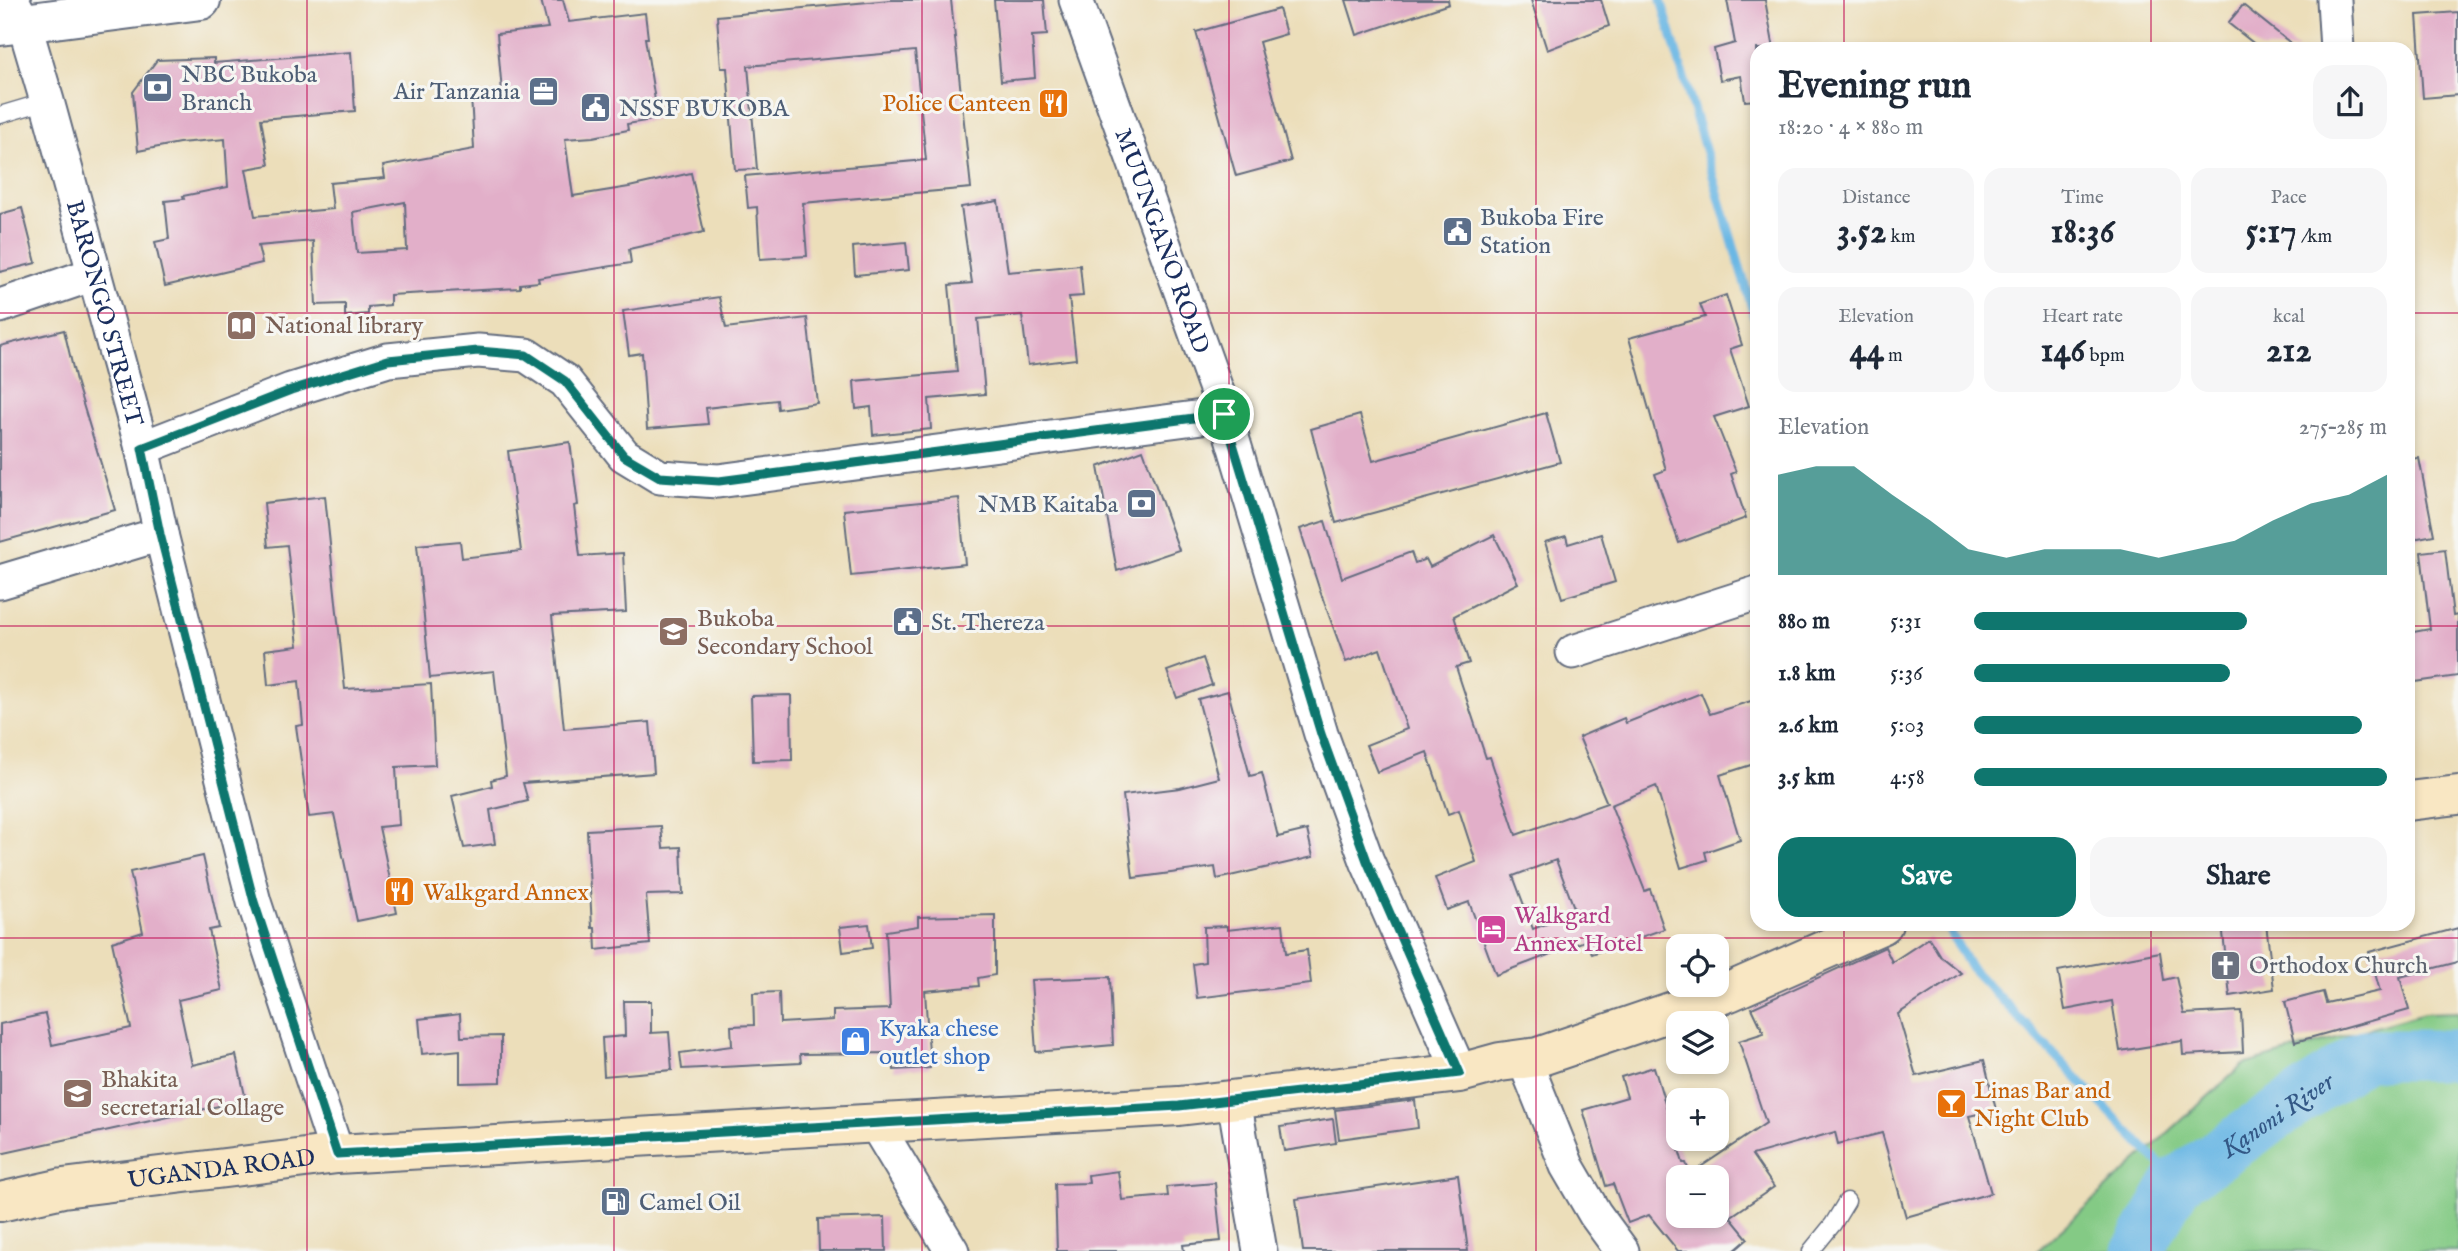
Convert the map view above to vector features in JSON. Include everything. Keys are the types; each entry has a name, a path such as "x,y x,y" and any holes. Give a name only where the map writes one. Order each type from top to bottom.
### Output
{"main road":[{"path":"2415,801 2458,795"},
{"name":"UGANDA ROAD","path":"0,1202 63,1188 337,1154 1179,1106 1460,1073 1500,1062 1538,1057 1729,992 1867,931"}],"street":[{"path":"12,17 201,0"},
{"name":"MUUNGANO ROAD","path":"1076,0 1224,414 1325,747 1367,861 1460,1073"},
{"path":"2334,0 2337,42"},
{"name":"BARONGO STREET","path":"12,17 47,101 142,448 160,534 254,902 337,1154"},
{"path":"0,306 94,274"},
{"path":"142,448 291,390 388,360 478,351 526,355 565,381 624,456 660,477 719,481 1224,414"},
{"path":"0,582 160,534"},
{"path":"1573,652 1750,595"},
{"path":"1524,1059 1567,1166 1595,1214 1622,1251"},
{"path":"1234,1100 1260,1251"},
{"path":"875,1123 951,1251"}],"lane":[{"path":"0,115 47,101"},
{"path":"1811,1251 1847,1202"}],"green space":[{"path":"2458,1012 2458,1251 2037,1251 2243,1065 2424,1013"}],"building":[{"path":"541,0 563,0 569,22 645,13 648,38 645,38 658,119 627,124 628,130 565,139 573,196 691,173 704,232 629,249 631,263 538,278 539,282 520,284 520,288 390,295 390,305 368,307 368,314 345,316 345,304 316,305 313,241 258,246 262,263 165,286 155,242 169,239 165,201 184,199 183,196 228,187 225,139 179,143 138,151 133,92 157,60 214,58 214,63 351,52 355,111 261,119 269,165 246,169 255,216 333,209 330,183 385,178 383,166 474,149 471,95 502,92 497,34 548,28","holes":["405,202 407,250 357,253 353,212"]},
{"path":"890,0 951,0 971,188 803,203 807,256 760,259 757,207 748,208 745,176 926,160 915,51 748,66 757,169 735,170 727,68 721,68 717,16"},
{"path":"994,0 1044,0 1047,35 1032,36 1035,78 1001,81"},
{"path":"1346,0 1448,0 1449,4 1357,35"},
{"path":"1531,0 1601,0 1609,26 1547,50"},
{"path":"1727,0 1765,0 1773,42 1750,42 1750,101 1745,101 1741,76 1720,80 1714,49 1735,43"},
{"path":"2243,5 2289,42 2252,42 2228,23"},
{"path":"1279,9 1286,34 1259,42 1291,161 1236,176 1196,32"},
{"path":"2458,12 2458,95 2423,98 2417,15"},
{"path":"998,201 1008,272 1080,265 1083,296 1069,297 1076,359 1028,365 1022,315 978,319 985,394 929,399 931,429 873,435 871,407 856,409 854,381 957,372 949,285 972,283 961,207"},
{"path":"22,208 36,263 0,272 0,214"},
{"path":"906,242 909,270 855,275 853,247"},
{"path":"1726,295 1742,345 1730,349 1749,406 1714,417 1736,472 1731,474 1746,518 1679,543 1655,474 1666,470 1629,338 1705,317 1700,304"},
{"path":"719,297 726,328 807,318 817,403 778,409 777,400 706,408 708,424 647,429 642,353 629,355 623,311"},
{"path":"64,330 76,381 115,510 0,542 0,346"},
{"path":"1546,413 1560,462 1336,523 1311,429 1360,415 1373,461"},
{"path":"570,442 578,505 574,506 580,556 623,553 626,612 552,616 564,729 650,722 654,773 523,783 528,801 490,810 495,844 464,848 452,796 492,786 491,780 506,776 494,671 430,678 417,545 460,541 462,558 521,551 508,451"},
{"path":"1143,450 1179,550 1117,571 1098,467"},
{"path":"2415,458 2419,458 2434,535 2415,539"},
{"path":"325,496 345,689 431,684 435,765 396,767 399,825 379,827 397,913 357,921 334,814 309,817 296,726 303,725 299,681 268,685 265,650 298,646 287,545 268,547 264,503"},
{"path":"959,498 965,564 851,576 844,510"},
{"path":"1325,521 1342,578 1411,552 1415,563 1426,559 1430,567 1494,535 1518,583 1454,616 1469,663 1456,667 1486,758 1490,757 1516,835 1607,803 1579,737 1624,718 1626,723 1701,693 1710,714 1750,701 1750,765 1720,775 1740,840 1705,852 1707,860 1681,868 1656,786 1611,805 1645,891 1650,889 1664,929 1592,954 1587,940 1496,975 1469,902 1447,910 1435,878 1476,862 1459,810 1448,814 1427,752 1377,772 1366,745 1407,729 1380,649 1346,662 1300,529","holes":["1556,860 1576,913 1533,929 1513,876"]},
{"path":"1601,534 1615,582 1562,598 1545,542 1566,536 1568,544"},
{"path":"2445,549 2453,616 2458,615 2458,676 2415,682 2415,632 2430,629 2421,552"},
{"path":"1203,658 1212,685 1177,698 1167,671"},
{"path":"1228,691 1250,776 1262,773 1278,837 1307,830 1313,857 1217,879 1215,867 1133,878 1123,795 1180,788 1219,778 1198,699"},
{"path":"791,695 792,760 753,761 751,696"},
{"path":"661,826 663,848 681,847 683,894 646,895 650,944 596,950 595,928 592,928 587,830"},
{"path":"203,856 219,928 209,930 222,990 178,1000 192,1065 236,1055 246,1100 0,1154 0,1024 45,1014 52,1045 131,1028 112,942 143,932 130,872"},
{"path":"995,915 995,975 978,978 979,986 925,991 930,1068 894,1070 893,1053 800,1054 801,1063 682,1069 680,1053 732,1046 731,1026 754,1025 753,993 779,992 780,1023 833,1020 833,1011 890,1009 886,931 918,926 918,917"},
{"path":"869,924 872,948 843,952 840,927"},
{"path":"1283,924 1286,953 1307,950 1311,984 1197,998 1193,964 1205,962 1204,927 1227,926 1227,930"},
{"path":"2458,928 2458,962 2400,977 2409,1010 2295,1042 2285,1002 2323,992 2326,1003 2380,991 2369,952"},
{"path":"2223,931 2267,931 2274,989 2230,996"},
{"path":"1929,938 1940,956 1961,973 1898,1014 1916,1076 1984,1060 1996,1110 1969,1116 1991,1193 1906,1217 1882,1133 1838,1144 1835,1132 1752,1155 1774,1187 1730,1217 1748,1239 1734,1251 1678,1251 1649,1215 1628,1223 1613,1184 1606,1186 1583,1110 1627,1097 1621,1077 1654,1067 1666,1107 1666,1151 1679,1151 1683,1163 1687,1165 1666,1165 1666,1228 1729,1228 1729,1165 1703,1165 1724,1151 1729,1151 1729,1148 1766,1123 1739,1041 1764,1033 1752,1008 1885,947 1892,962"},
{"path":"2160,952 2164,980 2176,977 2184,1014 2241,1011 2243,1052 2183,1055 2182,1041 2120,1051 2112,1001 2065,1010 2058,971"},
{"path":"1110,977 1113,1045 1036,1052 1031,980"},
{"path":"624,1001 651,1001 651,1033 669,1032 672,1070 604,1076 602,1038 625,1036"},
{"path":"460,1014 461,1037 501,1036 501,1082 460,1083 460,1050 422,1054 419,1019"},
{"path":"1415,1100 1418,1128 1339,1139 1335,1110"},
{"path":"1333,1119 1336,1143 1284,1151 1280,1127"},
{"path":"1118,1171 1122,1200 1168,1196 1167,1187 1215,1183 1221,1241 1183,1245 1184,1251 1057,1251 1055,1184 1089,1183 1088,1175"},
{"path":"1458,1175 1468,1251 1303,1251 1296,1199"},
{"path":"885,1217 886,1251 819,1251 818,1219"}],"waterway":[{"path":"1661,0 1750,301"},
{"path":"1950,931 1969,966 2177,1182"},
{"name":"Kanoni River","path":"2138,1251 2177,1182 2365,1055 2458,1057"}],"place":[{"name":"NBC Bukoba Branch","path":"158,88"},
{"name":"Air Tanzania","path":"543,91"},
{"name":"Police Canteen","path":"1054,103"},
{"name":"NSSF BUKOBA","path":"596,108"},
{"name":"Bukoba Fire Station","path":"1457,231"},
{"name":"National library","path":"242,325"},
{"name":"NMB Kaitaba","path":"1141,504"},
{"name":"St. Thereza","path":"908,622"},
{"name":"Bukoba Secondary School","path":"674,632"},
{"name":"Walkgard Annex","path":"400,892"},
{"name":"Walkgard Annex Hotel","path":"1491,929"},
{"name":"Orthodox Church","path":"2226,965"},
{"name":"Kyaka chese outlet shop","path":"856,1042"},
{"name":"Bhakita secretarial Collage","path":"78,1093"},
{"name":"Linas Bar and Night Club","path":"1951,1104"},
{"name":"Camel Oil","path":"616,1202"}],"route":[{"path":"478,351 526,355 565,381 624,456 660,477 719,481 1224,414 1321,734 1367,861 1460,1073 1179,1106 337,1154 254,902 160,534 142,448 291,390 388,360 478,351"}]}
